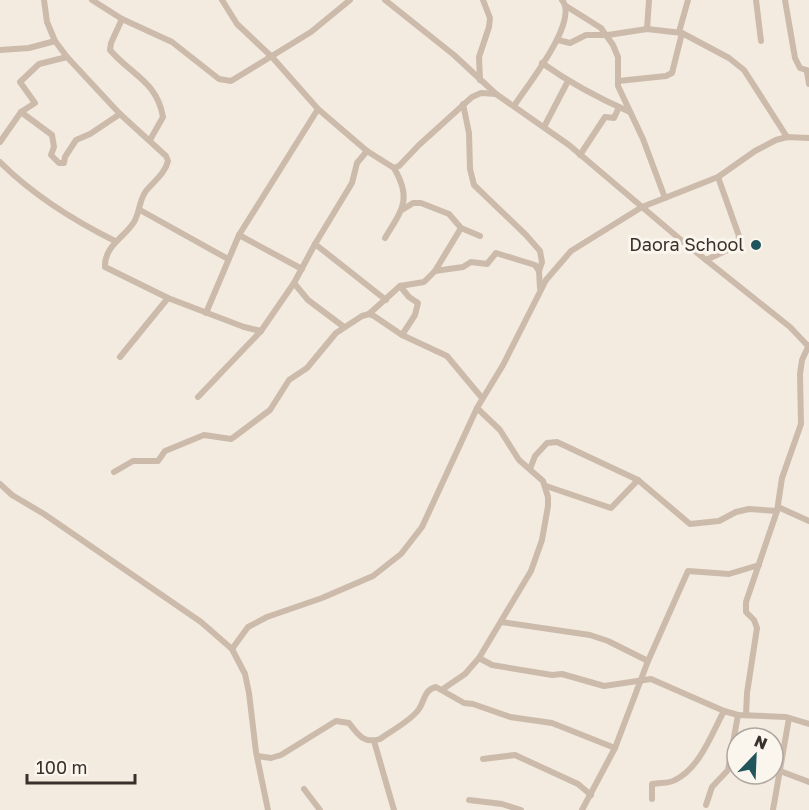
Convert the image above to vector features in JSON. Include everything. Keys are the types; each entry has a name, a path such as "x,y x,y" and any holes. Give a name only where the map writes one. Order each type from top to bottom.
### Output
{"street":[{"path":"44,0 47,22 55,40 67,57 120,114 166,156 168,162 162,174 142,197 135,222 123,237 115,241 105,260 105,267 168,298 244,327 261,331"},
{"path":"92,0 122,19 172,42 213,75 225,81 231,81 311,32 350,0"},
{"path":"222,0 237,24 272,57 318,110 368,151 394,168 401,181 405,199 402,210 385,238"},
{"path":"385,0 454,55 496,94 580,155 790,327 809,346 802,360 800,374 801,424 782,478 778,509 745,606 746,612 758,628 747,693 746,715"},
{"path":"394,9 397,0"},
{"path":"480,81 479,57 490,18 483,0"},
{"path":"647,29 649,0"},
{"path":"618,81 666,76 672,73 688,0"},
{"path":"756,0 761,41"},
{"path":"786,1 795,58 800,68 808,72 809,84"},
{"path":"566,2 608,35 618,57 618,81 644,139 665,198"},
{"path":"514,106 558,40 566,15 566,2"},
{"path":"122,19 111,42 110,50 147,84 159,100 163,117 150,140"},
{"path":"558,40 570,43 583,35 608,35 647,29 681,33 729,58 744,70 787,136"},
{"path":"0,50 29,48 55,40"},
{"path":"0,142 21,111 34,104 35,101 20,82 39,64 67,57"},
{"path":"542,63 599,99 630,111"},
{"path":"544,128 568,81"},
{"path":"394,168 399,166 463,104 477,94 496,94"},
{"path":"463,104 469,133 470,169 474,185 540,251 542,262 539,271 540,289"},
{"path":"580,155 604,117 614,118 619,107"},
{"path":"206,313 239,235 318,110"},
{"path":"21,111 52,135 54,147 51,155 59,163 64,163 65,157 76,140 90,134 120,114"},
{"path":"232,649 249,627 267,617 322,598 373,576 401,554 422,527 477,408 503,365 540,289 555,267 571,251 642,207 718,177 755,151 787,136 809,138"},
{"path":"198,397 261,331 294,283 352,183 357,163 368,151"},
{"path":"0,162 26,186 49,202 79,222 115,241"},
{"path":"706,260 734,247 739,236 718,177"},
{"path":"402,210 413,203 421,203 449,214 461,228 480,236"},
{"path":"140,210 228,260"},
{"path":"114,472 133,461 158,461 165,451 204,435 231,439 234,437 270,410 289,380 307,368 344,327 369,314 400,286 424,282 435,271 461,228"},
{"path":"239,235 302,269"},
{"path":"315,244 386,300"},
{"path":"435,271 462,267 471,262 487,264 496,253 531,263 539,271"},
{"path":"294,283 309,300 344,327"},
{"path":"400,286 409,297 418,303 415,315 402,335"},
{"path":"120,357 168,298"},
{"path":"369,314 402,335 447,356 482,398"},
{"path":"443,690 465,674 479,658 531,571 538,552 548,506 546,486 538,475 519,460 500,430 477,408"},
{"path":"530,469 535,456 548,443 557,442 638,480 690,524 718,521 736,512 749,509 778,509 809,521"},
{"path":"546,486 611,507 638,480"},
{"path":"0,484 12,495 45,514 201,622 232,649 245,674 257,756 268,810"},
{"path":"584,809 615,747 648,661 688,571 729,574 759,565"},
{"path":"501,621 590,635 608,641 648,661"},
{"path":"479,658 492,665 552,675 562,674 604,686 647,679 738,715 771,715 809,724"},
{"path":"257,756 271,758 281,754 336,721 345,721 361,739 374,741 380,739 417,712 426,694 432,688 443,690 454,699 458,698 464,703 510,717 545,721 615,747"},
{"path":"652,799 652,784 676,780 698,759 724,711"},
{"path":"706,805 712,787 728,770 738,715"},
{"path":"785,742 789,718"},
{"path":"374,741 394,810"},
{"path":"483,759 515,755 578,784 591,795"},
{"path":"785,773 809,782"},
{"path":"773,810 777,786"},
{"path":"304,789 320,810"},
{"path":"469,800 502,804 521,810"}],"place":[{"name":"Daora School","path":"756,245"}]}
